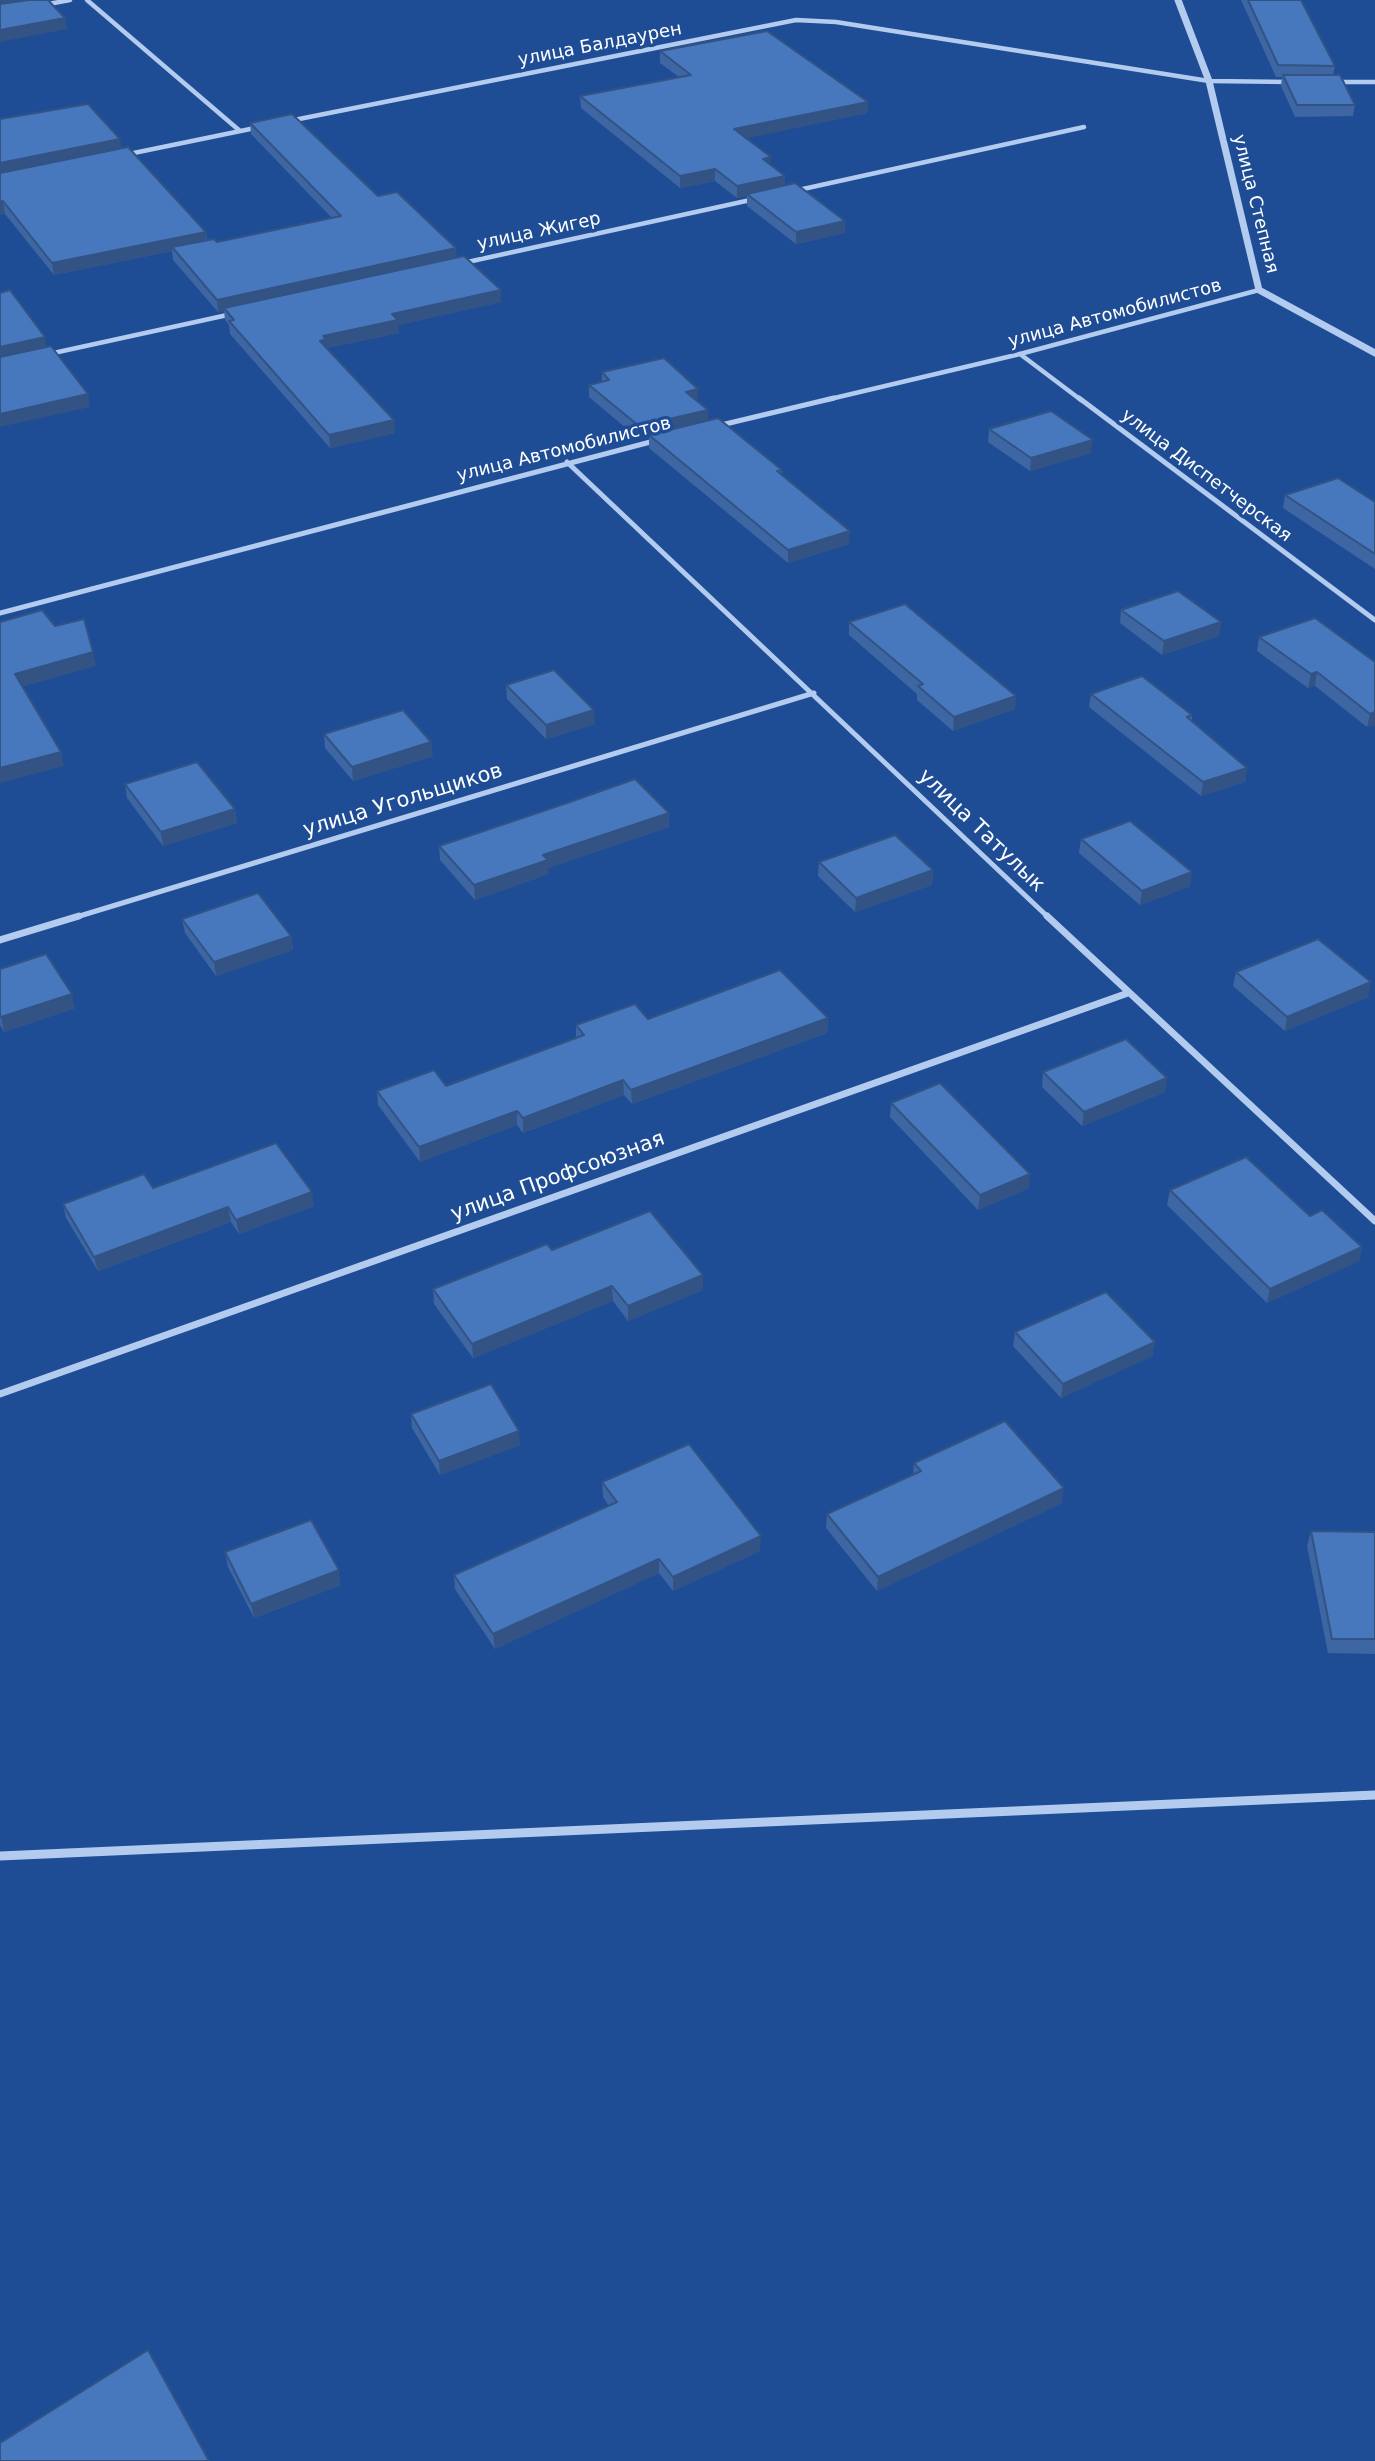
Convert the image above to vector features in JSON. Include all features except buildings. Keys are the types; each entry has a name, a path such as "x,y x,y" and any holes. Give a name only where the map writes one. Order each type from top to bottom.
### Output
{"street":[{"path":"35,6 70,0"},
{"path":"87,0 240,131"},
{"name":"улица Степная","path":"1178,0 1209,81 1259,290 1375,354"},
{"name":"улица Балдаурен","path":"281,122 796,20 836,22 1209,81 1292,82"},
{"path":"1334,82 1375,82"},
{"path":"120,155 267,125"},
{"path":"786,192 1084,127"},
{"name":"улица Жигер","path":"461,264 759,198"},
{"name":"улица Автомобилистов","path":"714,427 1020,354 1259,290"},
{"path":"41,356 244,311"},
{"name":"улица Диспетчерская","path":"1020,354 1375,620"},
{"name":"улица Автомобилистов","path":"0,613 567,462 660,440"},
{"name":"улица Татулык","path":"567,462 1128,993 1375,1221"},
{"name":"улица Угольщиков","path":"0,940 814,693"},
{"name":"улица Профсоюзная","path":"0,1394 1128,993"},
{"path":"0,1856 1375,1795"}]}
